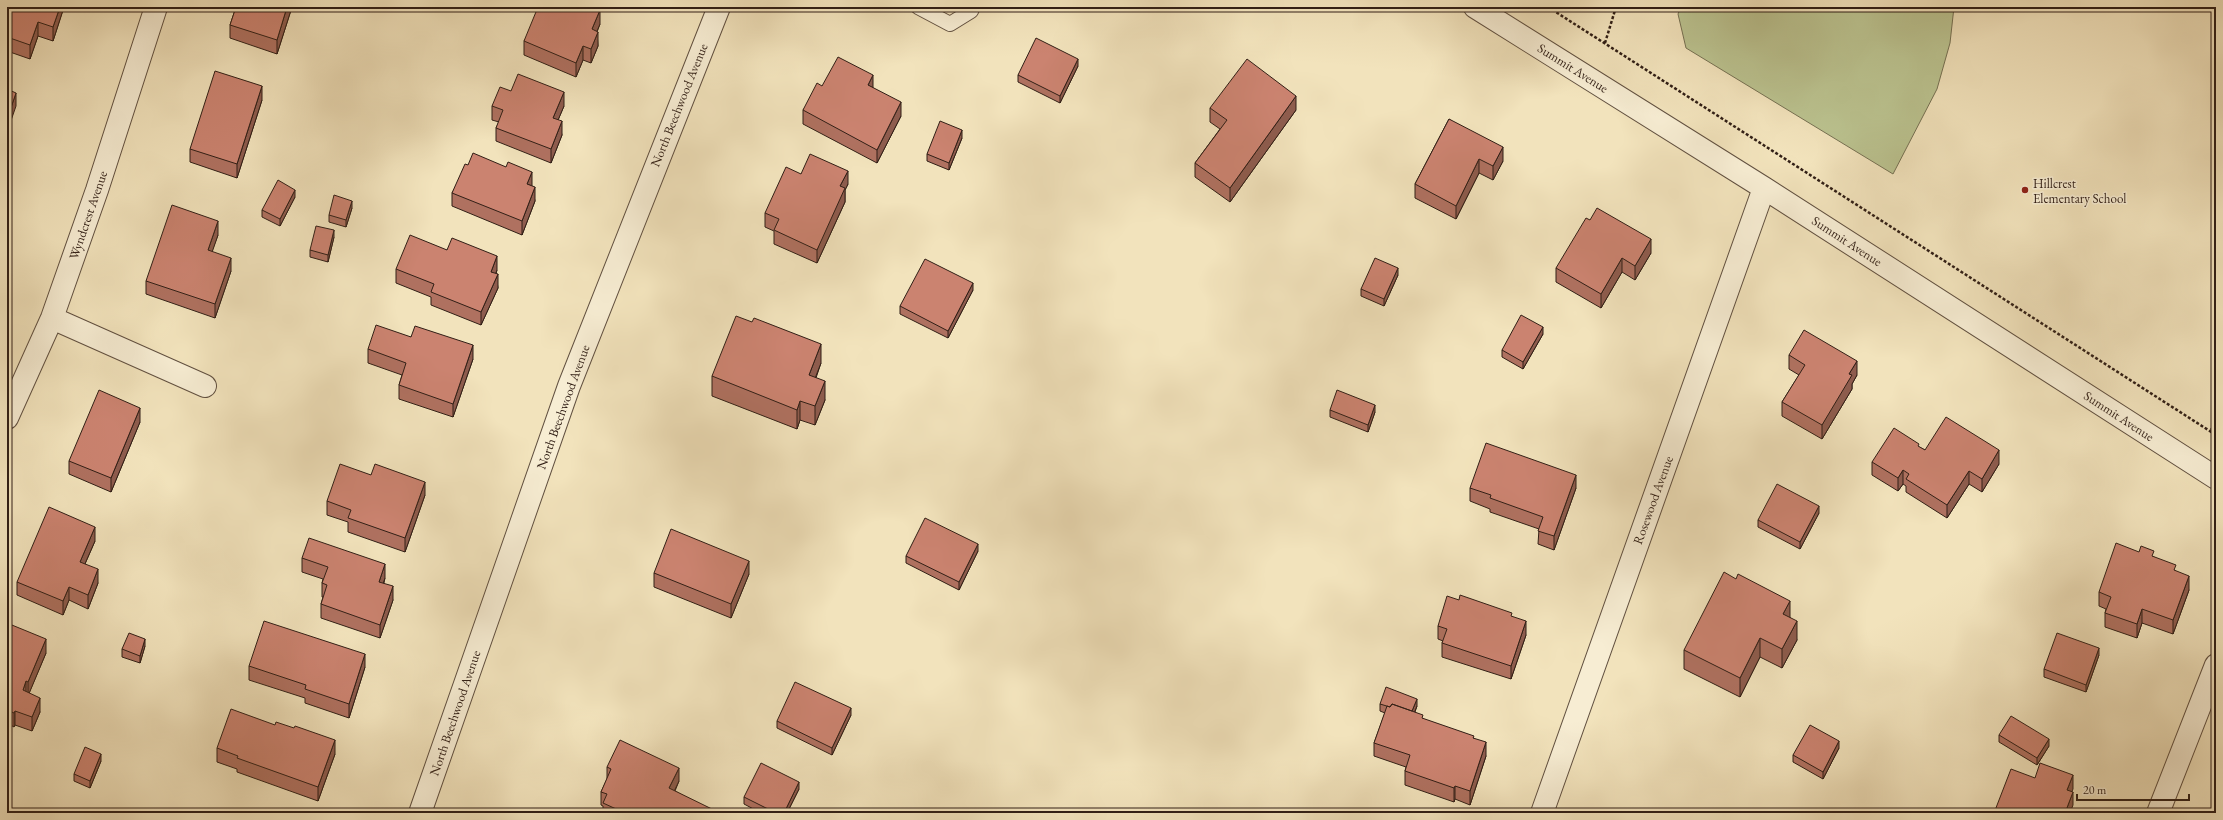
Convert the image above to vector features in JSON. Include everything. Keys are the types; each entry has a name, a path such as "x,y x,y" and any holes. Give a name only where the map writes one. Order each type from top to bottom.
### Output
{"street":[{"name":"Wyndcrest Avenue","path":"7,418 52,318 97,190 156,7"},
{"name":"North Beechwood Avenue","path":"420,813 570,386 719,7"},
{"name":"Summit Avenue","path":"1475,7 1764,188 2216,478"},
{"name":"Rosewood Avenue","path":"1542,813 1764,188"},
{"path":"52,318 205,386"},
{"path":"2158,813 2216,665"}],"lane":[{"path":"918,7 950,24 971,11 973,7"}],"path":[{"path":"1548,7 2216,434"},
{"path":"1604,43 1616,7"},
{"path":"2211,430 2216,422"}],"green space":[{"path":"1681,7 1954,7 1950,43 1937,89 1893,174 1686,48 1678,14"}],"building":[{"path":"7,7 60,7 53,27 38,22 30,45 7,37"},
{"path":"236,7 287,7 277,40 230,25"},
{"path":"538,7 547,9 548,7 593,7 600,10 592,29 598,32 591,49 583,46 576,63 524,41"},
{"path":"1036,38 1078,59 1060,96 1018,75"},
{"path":"838,57 873,75 868,85 901,102 877,150 803,110 817,83 822,86"},
{"path":"1247,59 1296,96 1230,188 1195,163 1227,120 1210,108"},
{"path":"215,71 262,86 237,164 190,149"},
{"path":"518,74 564,92 553,118 562,121 551,149 496,128 503,110 492,106 500,87 511,91"},
{"path":"7,89 16,93 7,119"},
{"path":"1449,119 1503,147 1493,166 1479,159 1456,206 1415,184"},
{"path":"940,121 962,130 949,163 927,154"},
{"path":"473,153 506,167 508,162 532,172 527,184 535,187 522,221 452,193 465,164 468,165"},
{"path":"810,154 848,171 840,186 845,188 817,250 774,230 779,219 765,213 786,167 801,174"},
{"path":"278,180 295,190 280,219 262,210"},
{"path":"334,195 352,201 346,220 329,215"},
{"path":"172,205 218,221 208,250 231,258 215,304 146,281"},
{"path":"1597,208 1651,239 1635,266 1622,258 1601,294 1556,268 1586,218 1590,220"},
{"path":"316,226 334,230 328,255 310,250"},
{"path":"410,235 447,250 452,238 497,256 491,272 498,274 481,312 431,292 434,284 396,269"},
{"path":"1375,258 1398,268 1384,299 1361,289"},
{"path":"925,259 973,283 948,331 900,306"},
{"path":"1521,315 1543,327 1523,362 1502,350"},
{"path":"736,316 752,322 754,318 821,344 809,375 825,381 815,406 800,401 797,410 712,376"},
{"path":"376,325 411,337 415,326 473,345 453,404 399,385 406,363 368,349"},
{"path":"1804,330 1857,361 1849,374 1852,375 1822,425 1782,402 1805,365 1789,355"},
{"path":"99,390 140,408 111,478 69,461"},
{"path":"1337,390 1375,405 1368,425 1330,410"},
{"path":"1946,417 1999,450 1982,479 1969,471 1947,505 1906,479 1909,474 1903,470 1898,478 1872,462 1894,428 1919,444 1918,446 1925,450"},
{"path":"1486,443 1576,475 1554,536 1538,531 1543,517 1490,498 1491,495 1470,488"},
{"path":"340,464 371,475 375,464 425,482 405,538 348,518 351,510 327,501"},
{"path":"1777,484 1819,506 1800,542 1758,520"},
{"path":"49,507 95,527 80,562 98,569 88,595 69,587 63,601 17,582"},
{"path":"925,518 978,544 959,582 906,556"},
{"path":"671,529 749,561 731,604 654,573"},
{"path":"309,538 385,564 379,582 393,586 380,625 321,604 327,585 322,583 328,567 302,558"},
{"path":"2116,543 2139,552 2141,546 2154,551 2152,556 2176,565 2174,570 2189,576 2173,620 2142,609 2137,624 2105,613 2111,597 2099,592"},
{"path":"1724,572 1736,579 1738,574 1790,601 1783,614 1797,621 1782,649 1760,638 1740,678 1684,650"},
{"path":"1460,595 1512,613 1511,616 1526,621 1511,666 1442,643 1447,629 1438,626 1447,596 1459,600"},
{"path":"264,621 365,654 349,704 305,689 306,685 249,666"},
{"path":"7,623 46,639 28,682 26,681 23,690 40,698 32,717 7,710"},
{"path":"129,633 145,639 140,656 122,649"},
{"path":"2057,633 2099,648 2086,685 2044,669"},
{"path":"795,682 851,708 832,748 777,721"},
{"path":"1386,687 1417,699 1412,711 1392,704 1390,707 1380,704"},
{"path":"1392,704 1423,715 1422,718 1474,736 1473,738 1486,742 1470,791 1455,786 1454,788 1405,771 1410,755 1374,743 1387,706 1390,707"},
{"path":"231,709 275,725 276,722 294,728 295,726 335,740 318,787 237,758 238,756 217,748"},
{"path":"2011,716 2049,739 2037,758 1999,735"},
{"path":"1810,725 1839,741 1823,772 1793,755"},
{"path":"620,740 679,768 669,788 716,811 715,813 625,813 603,803 607,794 601,792 611,769 607,767"},
{"path":"85,747 101,754 90,781 74,774"},
{"path":"761,763 799,782 784,813 776,813 744,797"},
{"path":"2040,763 2073,775 2067,790 2073,792 2065,813 1994,813 2011,769 2035,778"}],"place":[{"name":"Hillcrest Elementary School","path":"2025,190"}]}
